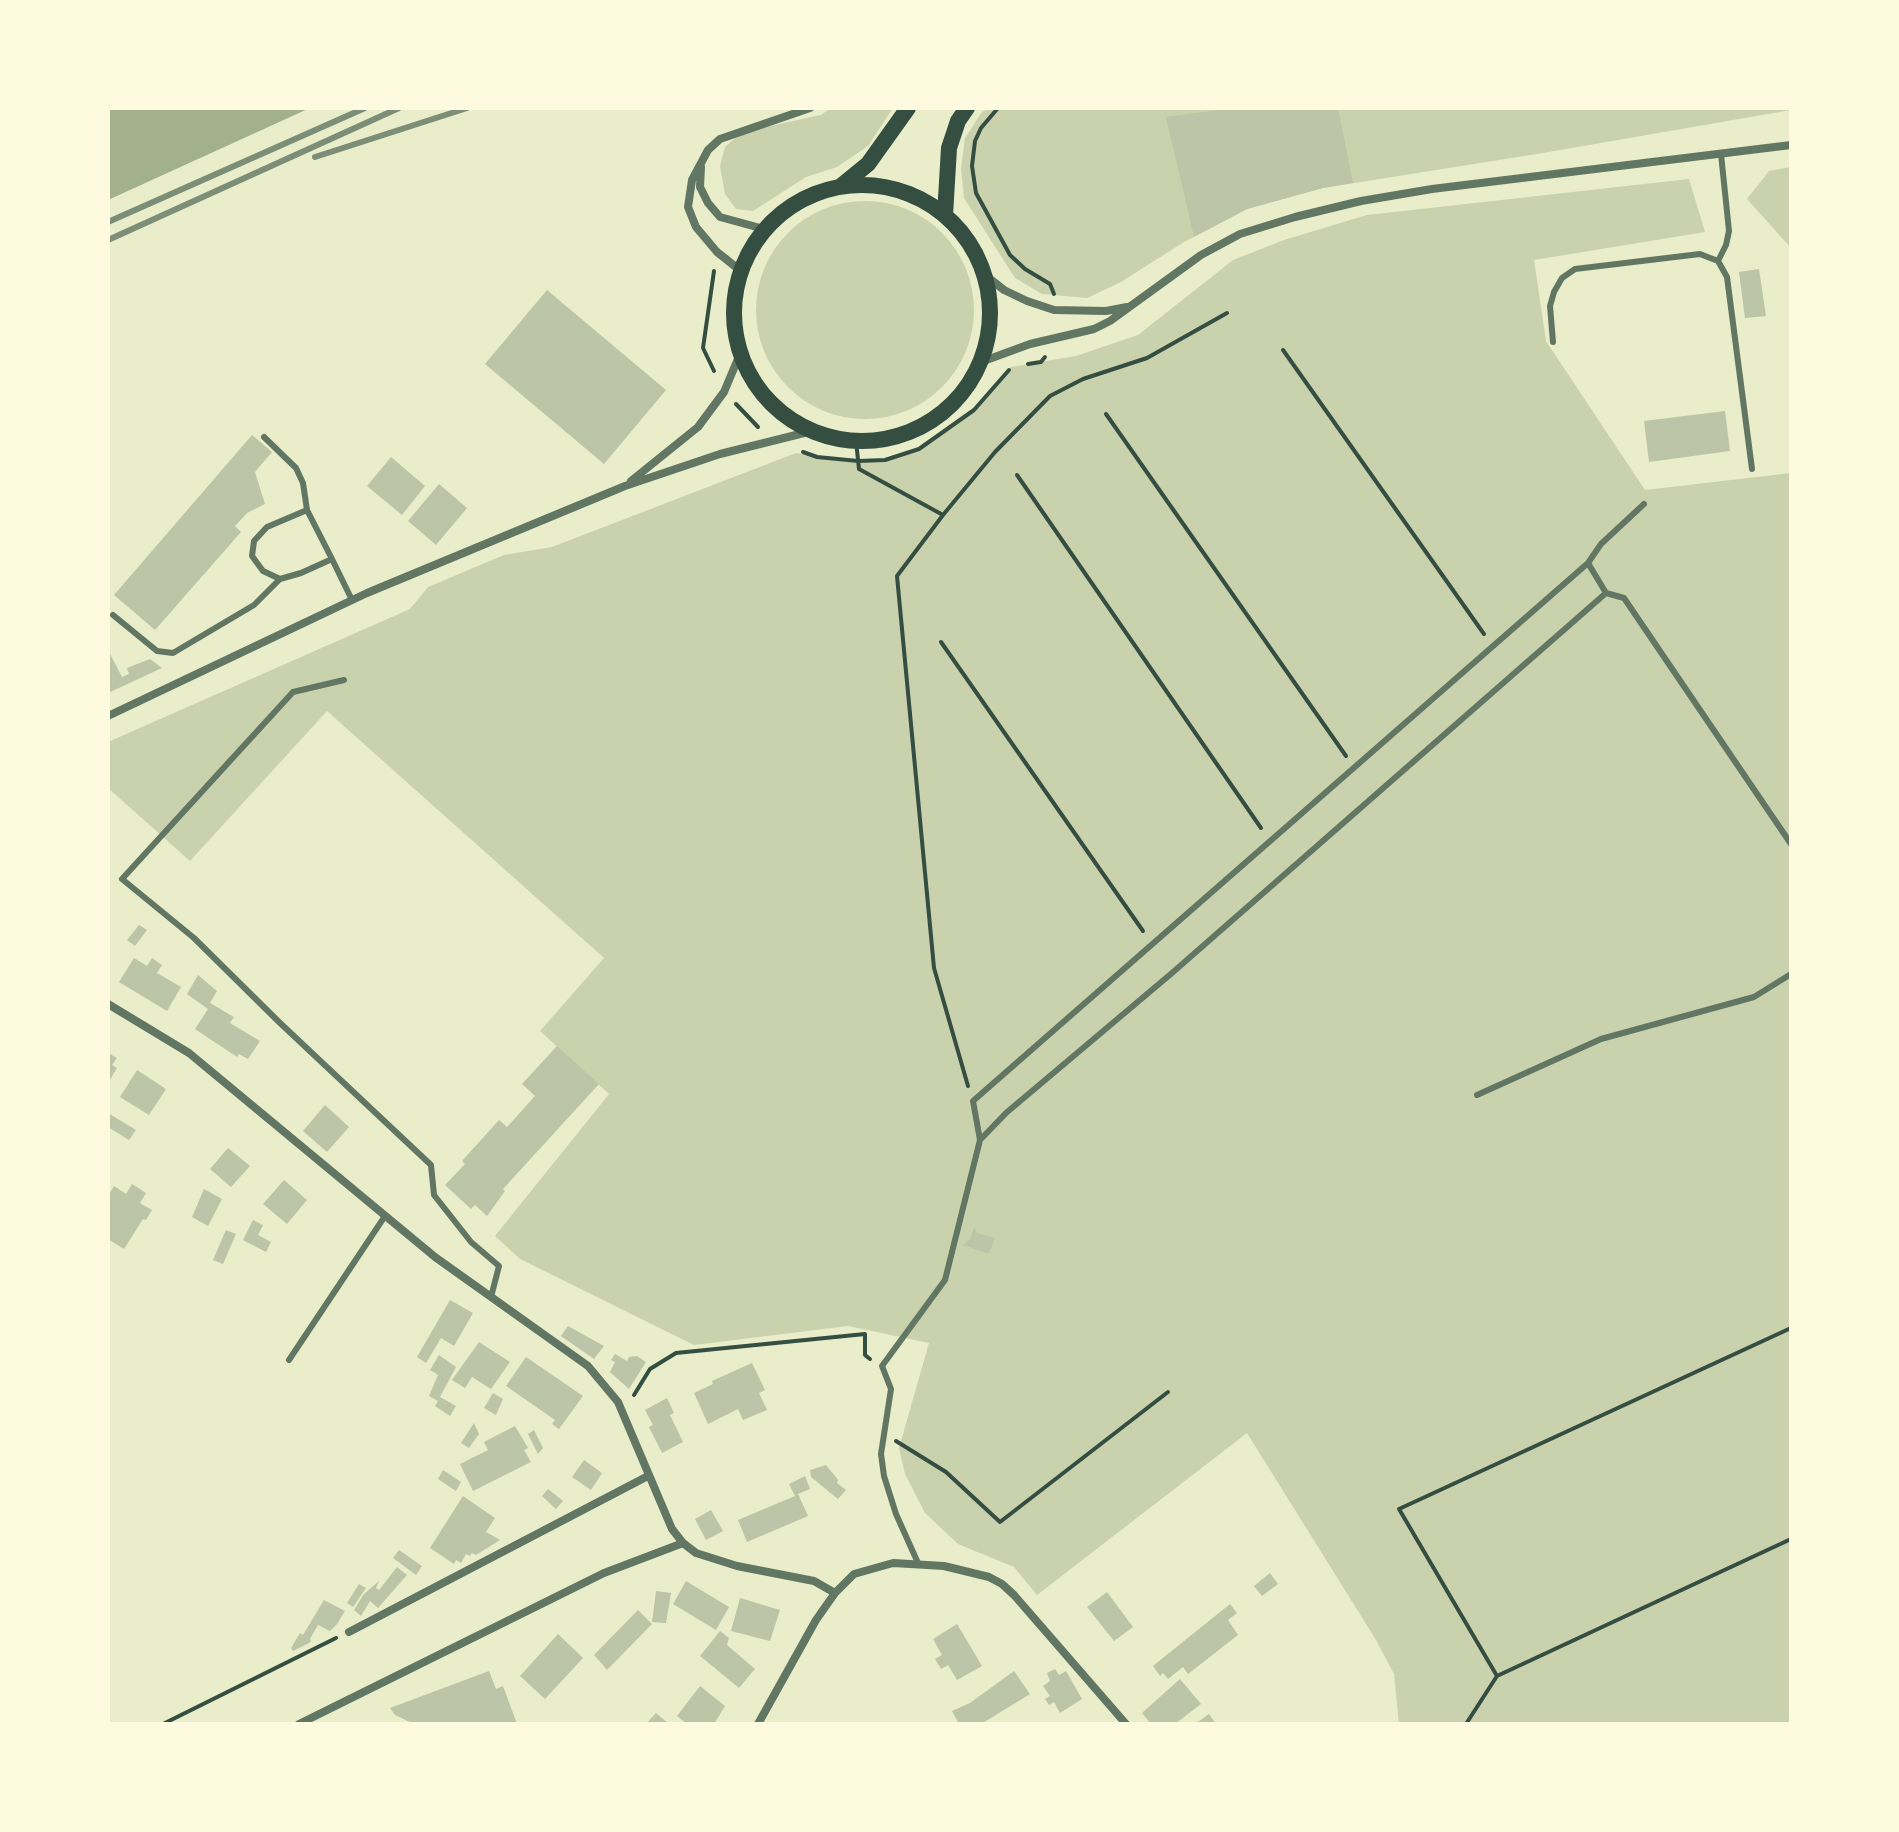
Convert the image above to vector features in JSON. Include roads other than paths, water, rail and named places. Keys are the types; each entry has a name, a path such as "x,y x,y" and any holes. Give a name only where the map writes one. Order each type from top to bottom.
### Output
{"main road":[{"path":"841,186 868,164 908,108"},
{"path":"945,215 949,148 958,121 967,108"},
{"path":"841,186 892,188 920,198 945,215 974,250 985,275 990,298 990,325 981,362 955,402 939,415 903,433 882,439 856,441 812,431 790,419 754,383 740,354 734,329 733,303 741,271 764,229 783,211 804,198 841,186"}],"street":[{"path":"741,271 717,252 696,227 688,207 692,180 708,150 720,139 810,108"},
{"path":"981,362 1030,344 1094,329 1132,306 1201,255 1240,234 1295,217 1361,201 1432,189 1791,145"},
{"path":"701,162 700,187 720,217 764,229"},
{"path":"985,275 1004,290 1054,310 1106,311 1132,306"},
{"path":"625,486 698,427 724,392 740,354"},
{"path":"108,716 352,600 625,486 720,454 812,431"},
{"path":"108,1004 189,1053 435,1257 588,1366 618,1402 672,1529 683,1543 696,1553 737,1566 814,1581 835,1593"},
{"path":"349,1632 648,1476"},
{"path":"299,1724 604,1573 683,1543"},
{"path":"758,1724 816,1620 835,1593 854,1574 871,1567 918,1563 970,1571 1002,1584 1126,1724"},
{"path":"764,1714 772,1724"}],"lane":[{"path":"1718,261 1729,231 1721,154"},
{"path":"1553,342 1550,306 1554,292 1562,278 1575,269 1700,254 1718,261 1727,277 1752,469"},
{"path":"264,437 296,468 303,483 307,510 352,600"},
{"path":"918,1563 896,1514 884,1476 881,1454 891,1389 882,1366 945,1280 980,1140 973,1101 1588,563 1601,544 1644,504"},
{"path":"280,579 263,571 252,556 254,541 267,527 307,510"},
{"path":"113,615 157,651 173,653 254,605 280,579 332,559"},
{"path":"1588,563 1606,593 1624,598 1791,844"},
{"path":"980,1140 1006,1113 1207,942 1606,593"},
{"path":"344,680 293,692 122,879 194,938 431,1165 434,1195 471,1242 499,1266 491,1297"},
{"path":"1477,1095 1601,1039 1754,997 1791,974"},
{"path":"289,1360 385,1216"}],"railway":[{"path":"108,222 365,108"},
{"path":"108,240 399,108"},
{"path":"315,157 467,108"}]}
